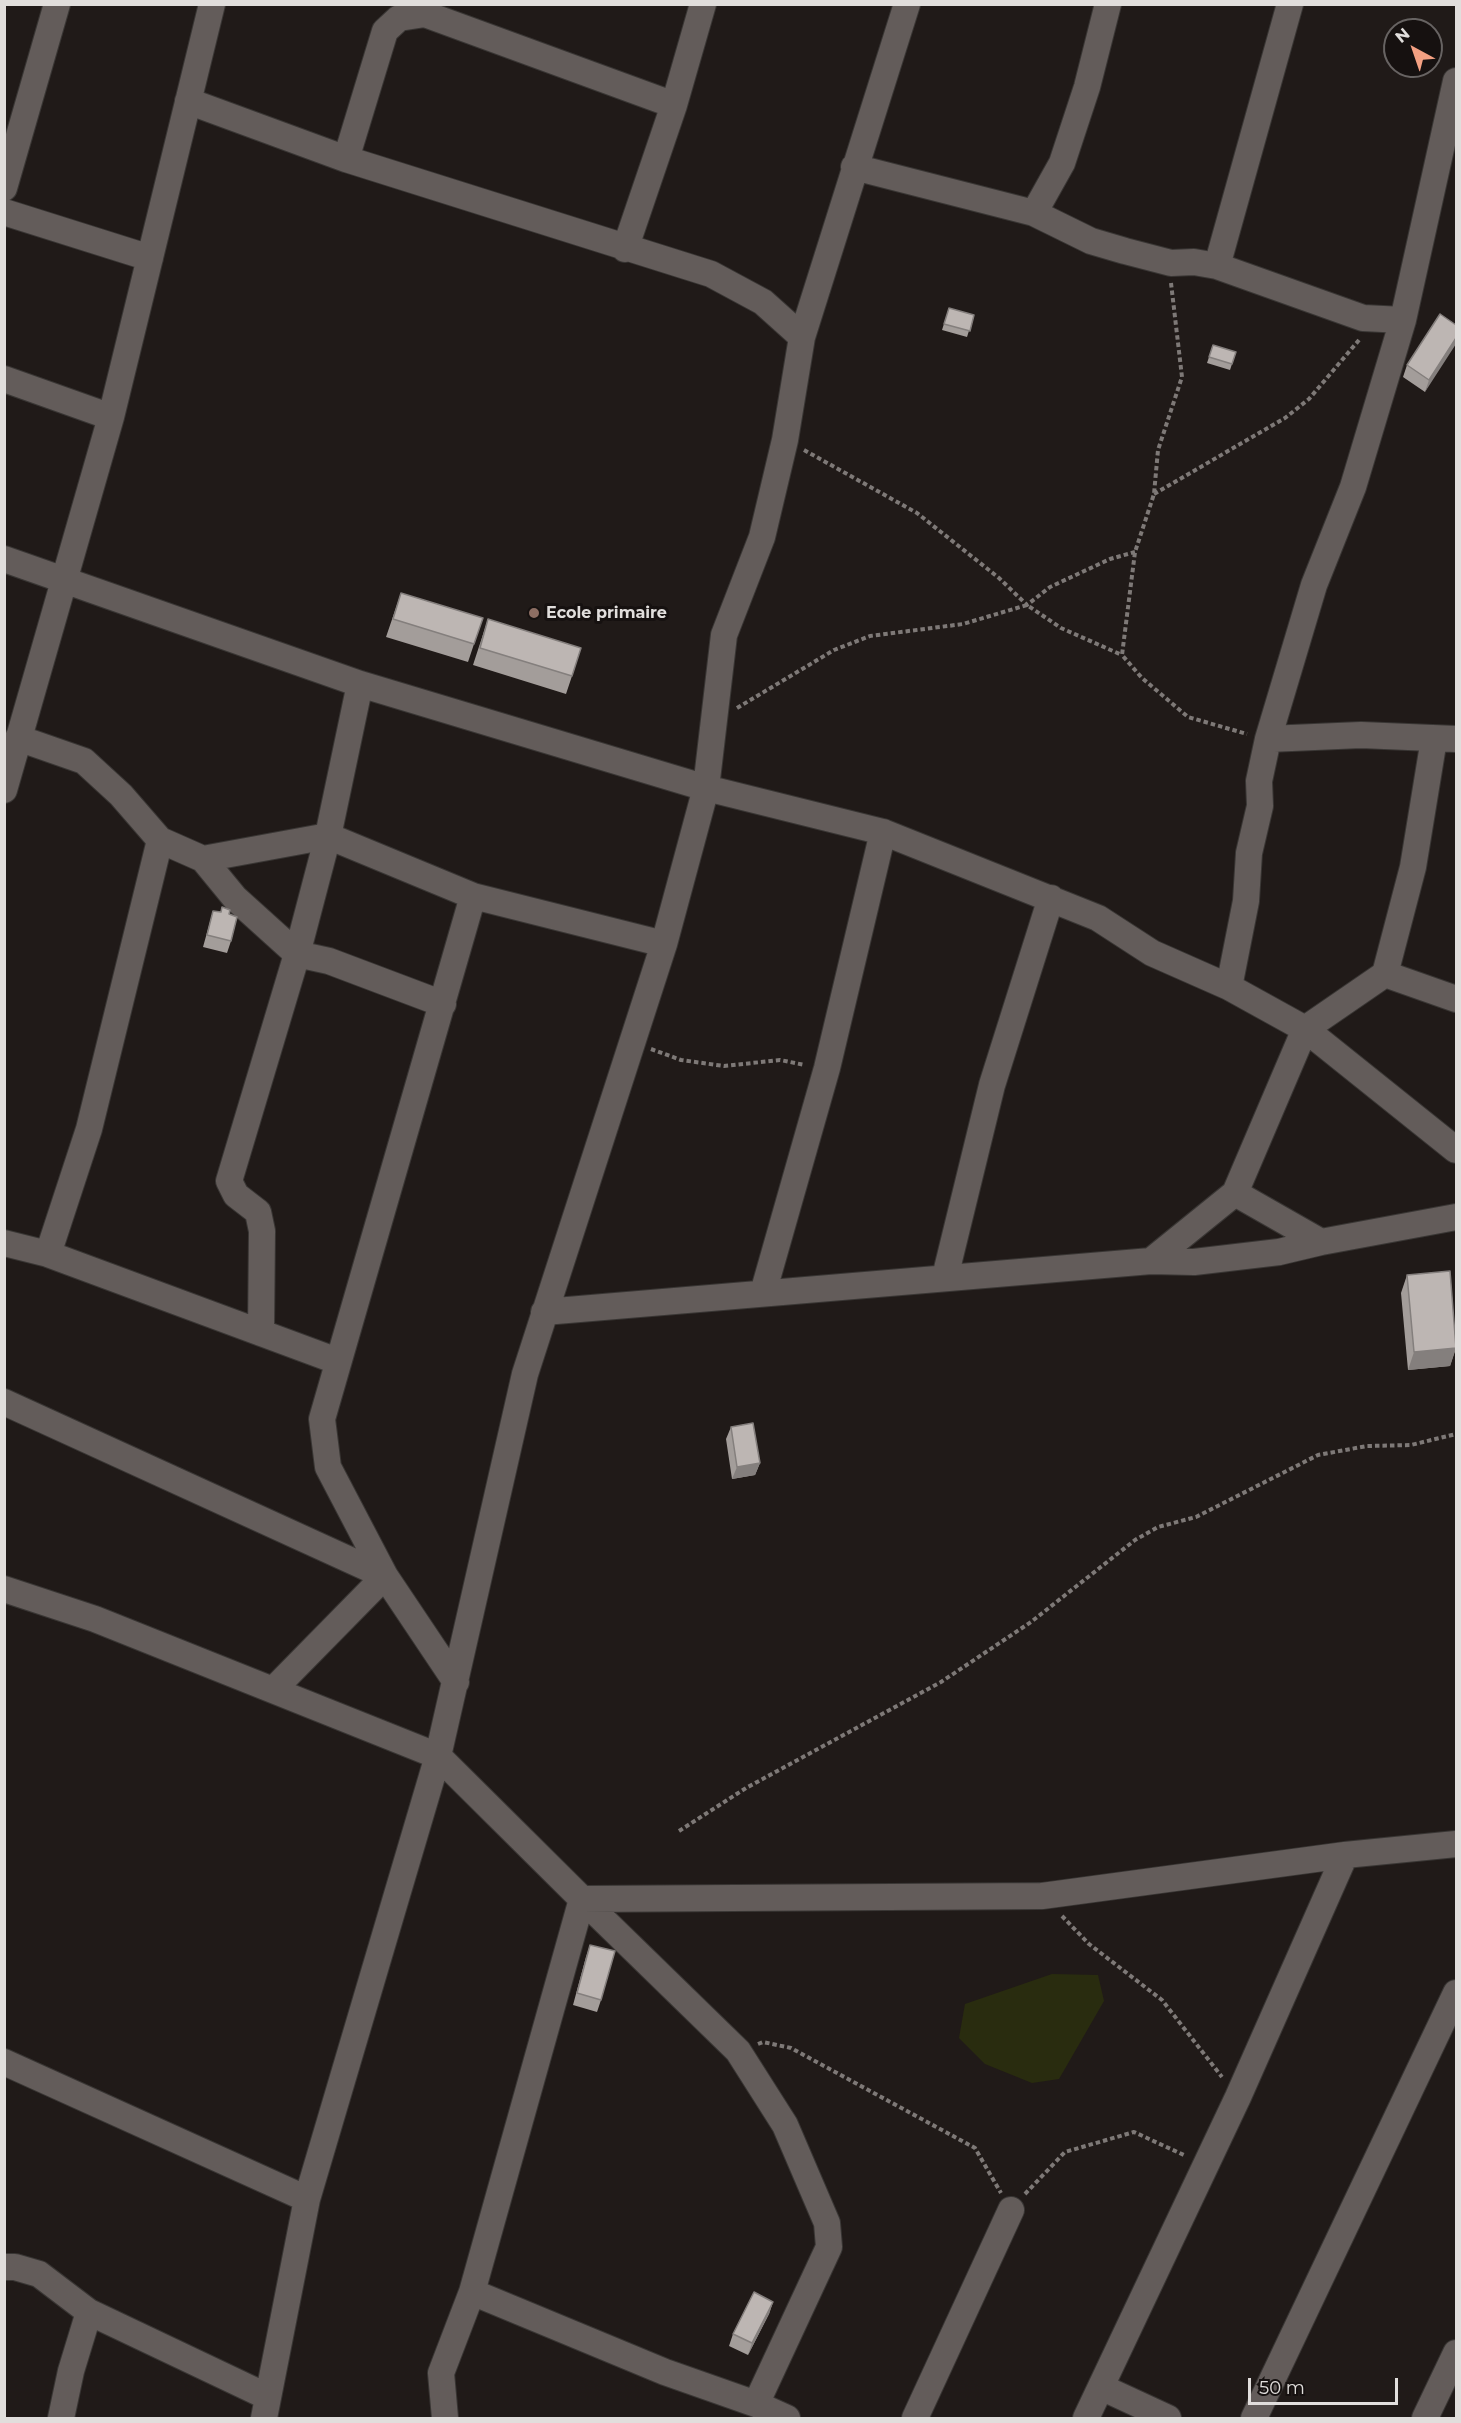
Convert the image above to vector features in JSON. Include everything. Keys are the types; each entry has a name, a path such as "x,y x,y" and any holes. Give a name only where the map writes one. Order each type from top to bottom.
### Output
{"street":[{"path":"4,188 57,4"},
{"path":"4,790 111,417 212,4"},
{"path":"625,249 674,105 703,4"},
{"path":"4,2267 15,2267 39,2274 89,2312 266,2408 307,2199 438,1756 525,1374 630,1041 664,944 706,788 724,635 762,537 785,440 802,337 907,4"},
{"path":"1034,213 1062,163 1088,87 1108,4"},
{"path":"1217,266 1290,4"},
{"path":"346,159 385,32 399,18 425,14 674,105"},
{"path":"1229,987 1246,901 1249,853 1260,806 1259,781 1268,739 1314,585 1353,487 1403,320 1451,129 1456,81"},
{"path":"188,101 346,159 625,249 711,274 763,302 802,337"},
{"path":"854,167 1034,213 1091,241 1171,263 1194,262 1217,266 1363,318 1403,320"},
{"path":"4,212 150,258"},
{"path":"4,379 111,417"},
{"path":"4,559 62,582 360,684 706,788 883,832 1051,898 1098,918 1152,953 1229,987 1305,1029 1456,1150"},
{"path":"261,1333 262,1231 258,1212 236,1194 229,1180 297,954 328,836 360,684"},
{"path":"1151,1261 1235,1193 1305,1029 1385,974 1445,739 1361,735 1268,739"},
{"path":"18,738 84,761 121,795 160,840 203,859 235,898 297,954 329,962 443,1004"},
{"path":"763,1293 827,1068 883,832"},
{"path":"203,859 328,836 473,896 664,944"},
{"path":"48,1254 89,1129 160,840"},
{"path":"456,1682 385,1576 328,1467 322,1419 473,896"},
{"path":"945,1277 992,1085 1051,898"},
{"path":"1385,974 1456,999"},
{"path":"1235,1193 1321,1242"},
{"path":"544,1312 1151,1261 1194,1262 1280,1252 1321,1242 1456,1217"},
{"path":"4,1243 48,1254 337,1361"},
{"path":"4,1402 385,1576"},
{"path":"274,1689 385,1576"},
{"path":"4,1589 95,1619 438,1756 738,2051 785,2125 827,2223 829,2247 756,2404"},
{"path":"582,1899 1042,1896 1345,1855 1456,1844"},
{"path":"1086,2418 1238,2097 1345,1855"},
{"path":"445,2418 441,2373 472,2292 582,1899"},
{"path":"1254,2418 1456,1992"},
{"path":"4,2062 307,2199"},
{"path":"915,2418 1011,2210"},
{"path":"472,2292 665,2372 756,2404 787,2418"},
{"path":"61,2418 71,2371 89,2312"},
{"path":"1425,2418 1456,2353"},
{"path":"1101,2387 1168,2418"}],"path":[{"path":"1122,655 1135,552 1154,494 1158,450 1182,377 1172,308 1171,263"},
{"path":"1154,494 1285,418 1309,399 1355,343 1364,336"},
{"path":"785,440 917,513 999,578 1027,605 1061,628 1122,655 1142,678 1188,717 1268,739"},
{"path":"713,723 834,650 870,636 963,624 1027,605 1050,586 1110,559 1135,552"},
{"path":"630,1041 681,1060 724,1066 780,1060 827,1068"},
{"path":"679,1831 746,1788 941,1682 1031,1622 1135,1540 1158,1527 1196,1517 1318,1455 1367,1446 1411,1445 1456,1434"},
{"path":"1042,1896 1089,1944 1162,2000 1238,2097"},
{"path":"738,2051 763,2042 791,2048 975,2148 1011,2210 1065,2152 1134,2132 1206,2165"}],"green space":[{"path":"1052,1974 1098,1975 1104,2001 1059,2079 1032,2083 985,2064 959,2038 965,2004"}],"building":[{"path":"949,308 974,315 970,331 944,324"},
{"path":"1440,314 1456,325 1456,338 1429,380 1407,365"},
{"path":"1213,345 1236,352 1232,364 1209,357"},
{"path":"401,593 483,618 474,644 393,619"},
{"path":"488,619 581,648 572,676 480,648"},
{"path":"222,907 230,910 229,914 237,917 231,941 207,935 213,911 221,912"},
{"path":"1450,1271 1456,1348 1414,1352 1407,1275"},
{"path":"753,1423 760,1463 737,1467 731,1427"},
{"path":"590,1945 615,1951 601,2000 577,1993"},
{"path":"754,2292 773,2302 752,2343 733,2334"}],"place":[{"name":"Ecole primaire","path":"534,613"}]}
